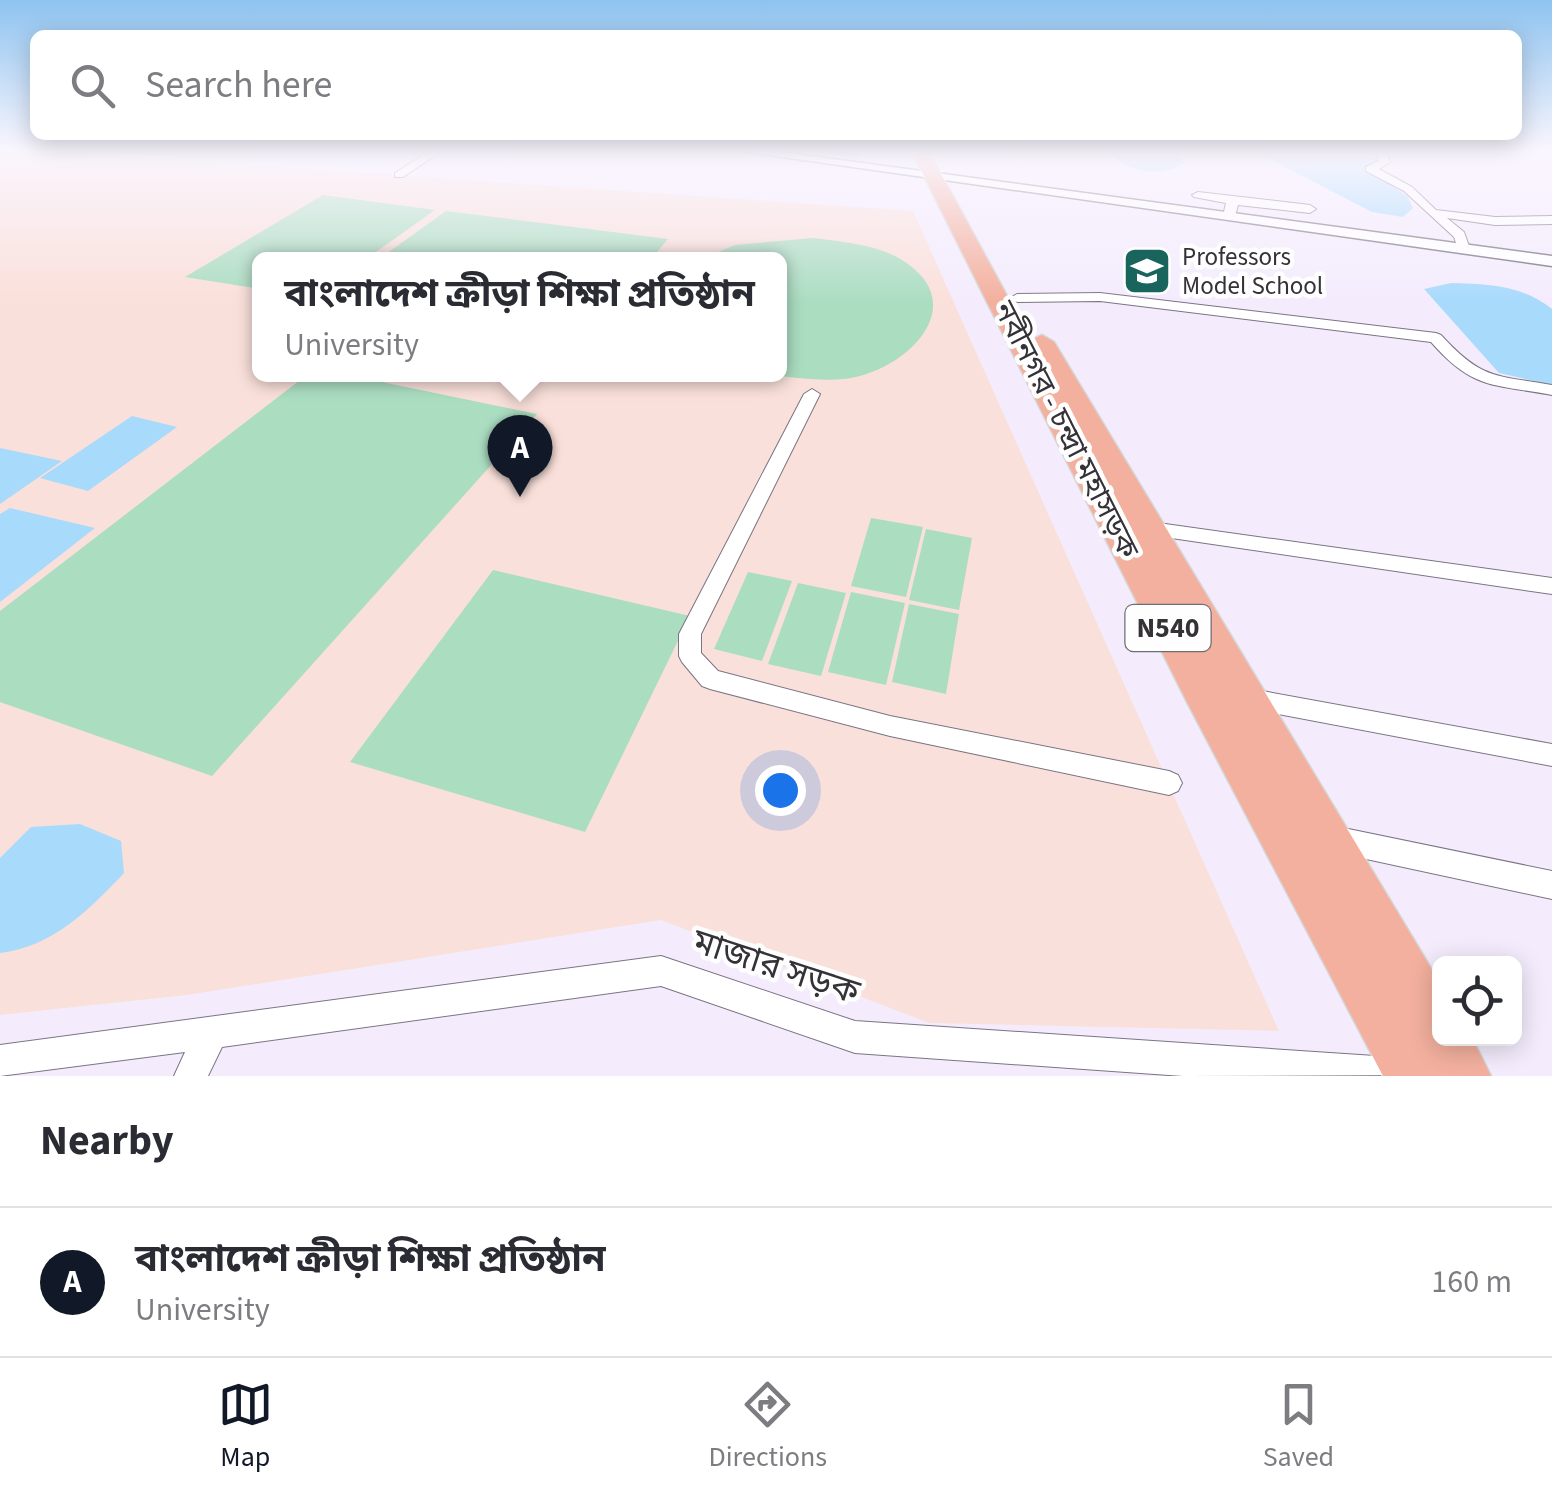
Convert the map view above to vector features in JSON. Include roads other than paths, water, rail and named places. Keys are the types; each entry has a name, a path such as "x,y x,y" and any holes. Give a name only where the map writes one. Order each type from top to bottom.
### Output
{"highway":[{"name":"নবীনগর - চন্দ্রা মহাসড়ক","path":"954,202 1202,691 1412,1076"},
{"name":"নবীনগর - চন্দ্রা মহাসড়ক","path":"958,202 1151,529 1244,698 1432,1020"},
{"name":"নবীনগর - চন্দ্রা মহাসড়ক","path":"1447,1046 1464,1076"}],"street":[{"path":"1193,202 1552,261"},
{"path":"1216,202 1231,208 1310,210"},
{"path":"1420,202 1460,235 1464,249"},
{"path":"1432,214 1484,221 1552,220"},
{"path":"1017,298 1100,297 1436,338 1459,364 1480,377 1552,390"},
{"path":"812,394 690,634 690,656 710,679 890,726 1168,783"},
{"path":"1151,529 1552,586"},
{"path":"1244,698 1552,755"},
{"path":"1328,837 1552,885"},
{"name":"মাজার সড়ক","path":"0,1061 661,971 855,1037 1412,1076"},
{"path":"191,1076 212,1032"}],"water":[{"path":"1353,202 1410,202 1413,208 1403,217 1372,212"},
{"path":"1451,283 1517,290 1552,309 1552,385 1499,373 1424,289"},
{"path":"132,416 177,427 88,491 40,478"},
{"path":"0,448 62,461 0,504"},
{"path":"10,508 95,528 0,602 0,514"},
{"path":"80,824 121,841 124,873 83,913 53,935 0,953 0,858 31,827"}],"place":[{"name":"Professors Model School","path":"1147,271"},
{"name":"বাংলাদেশ ক্রীড়া শিক্ষা প্রতিষ্ঠান","path":"520,497"}]}
